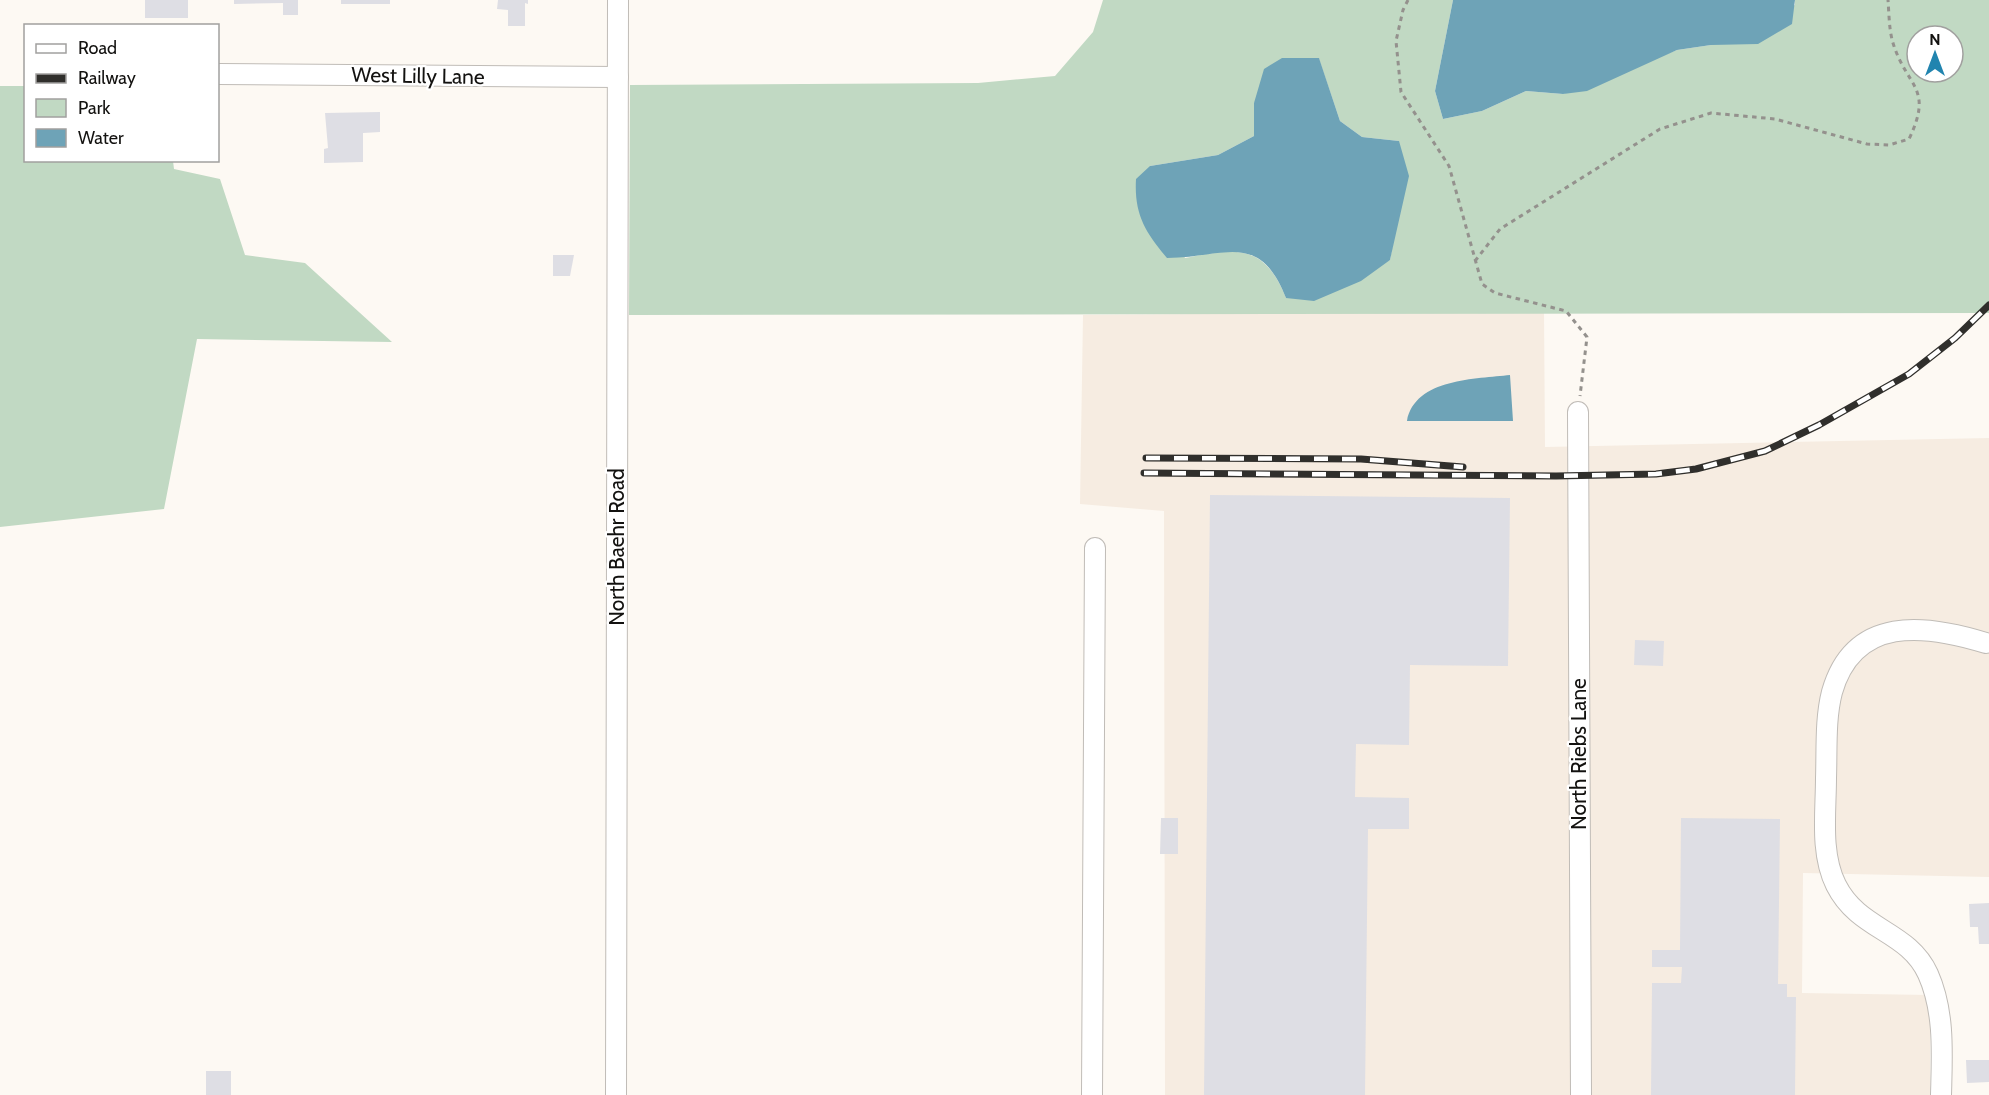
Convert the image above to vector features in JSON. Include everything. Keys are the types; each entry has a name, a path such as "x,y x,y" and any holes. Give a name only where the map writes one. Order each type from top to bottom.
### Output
{"street":[{"name":"North Baehr Road","path":"616,1095 618,0"},
{"name":"West Lilly Lane","path":"219,74 618,77"},
{"name":"North Riebs Lane","path":"1578,412 1581,1095"},
{"path":"1092,1095 1095,549"},
{"path":"1941,1095 1940,1019 1928,975 1916,953 1874,927 1855,912 1836,887 1829,868 1826,832 1828,723 1832,694 1842,668 1848,657 1868,640 1888,633 1929,629 1986,643"}],"path":[{"path":"1408,0 1403,10 1396,41 1401,92 1449,166 1482,284 1495,293 1566,311 1587,337 1578,412"},
{"path":"1476,261 1500,229 1660,129 1685,119 1712,113 1742,115 1774,119 1867,144 1889,145 1909,139 1918,119 1922,100 1892,42 1888,0"}],"shaded area":[{"path":"1544,311 1545,447 1989,438 1989,877 1803,873 1802,993 1930,995 1930,1095 1165,1095 1164,511 1080,504 1083,315"}],"green space":[{"path":"1103,0 1453,0 1435,91 1443,119 1482,111 1526,91 1563,94 1677,50 1711,45 1795,5 1795,0 1989,0 1989,313 629,315 630,85 978,83 1055,76 1093,32","holes":["1319,59 1340,121 1362,137 1399,141 1396,226 1390,260 1286,298 1268,267 1258,259 1246,254 1219,252 1185,258 1150,166 1218,155 1254,136 1254,103"]},
{"path":"0,86 24,86 24,162 173,162 174,169 220,179 245,255 305,263 392,342 197,339 164,509 0,527"}],"water":[{"path":"1453,0 1795,0 1792,24 1758,44 1711,45 1677,50 1587,91 1563,94 1526,91 1482,111 1443,119 1435,91"},
{"path":"1282,58 1319,58 1340,121 1362,137 1399,141 1409,176 1390,260 1361,281 1314,301 1286,298 1275,276 1264,263 1251,255 1222,252 1167,258 1142,222 1137,202 1136,179 1150,166 1218,155 1254,136 1254,103 1264,69"},
{"path":"1510,375 1513,421 1407,421 1412,407 1422,396 1434,389 1465,380"}],"building":[{"path":"145,0 188,0 188,18 145,18"},
{"path":"234,0 298,0 298,15 283,15 283,3 234,4"},
{"path":"341,0 390,0 390,4 341,4"},
{"path":"498,0 528,0 528,4 525,3 525,26 508,26 508,10 497,9"},
{"path":"380,112 380,132 363,133 363,162 324,163 324,149 328,148 325,113"},
{"path":"553,255 574,255 570,276 553,276"},
{"path":"1210,495 1510,498 1508,666 1410,665 1409,745 1356,744 1355,797 1409,798 1409,829 1368,829 1365,1095 1204,1095"},
{"path":"1635,640 1664,641 1663,666 1634,665"},
{"path":"1161,818 1178,818 1178,854 1160,854"},
{"path":"1681,818 1780,819 1778,984 1787,984 1787,997 1796,997 1795,1095 1651,1095 1652,983 1681,983 1682,967 1652,967 1652,950 1680,950"},
{"path":"1989,903 1989,944 1979,944 1978,927 1970,927 1969,904"},
{"path":"1966,1060 1989,1060 1989,1082 1967,1083"},
{"path":"206,1071 231,1071 231,1095 206,1095"}],"railway":[{"path":"1144,473 1556,476 1656,474 1696,469 1765,451 1819,425 1909,374 1955,338 1989,305"},
{"path":"1146,458 1361,459 1463,467"}]}
